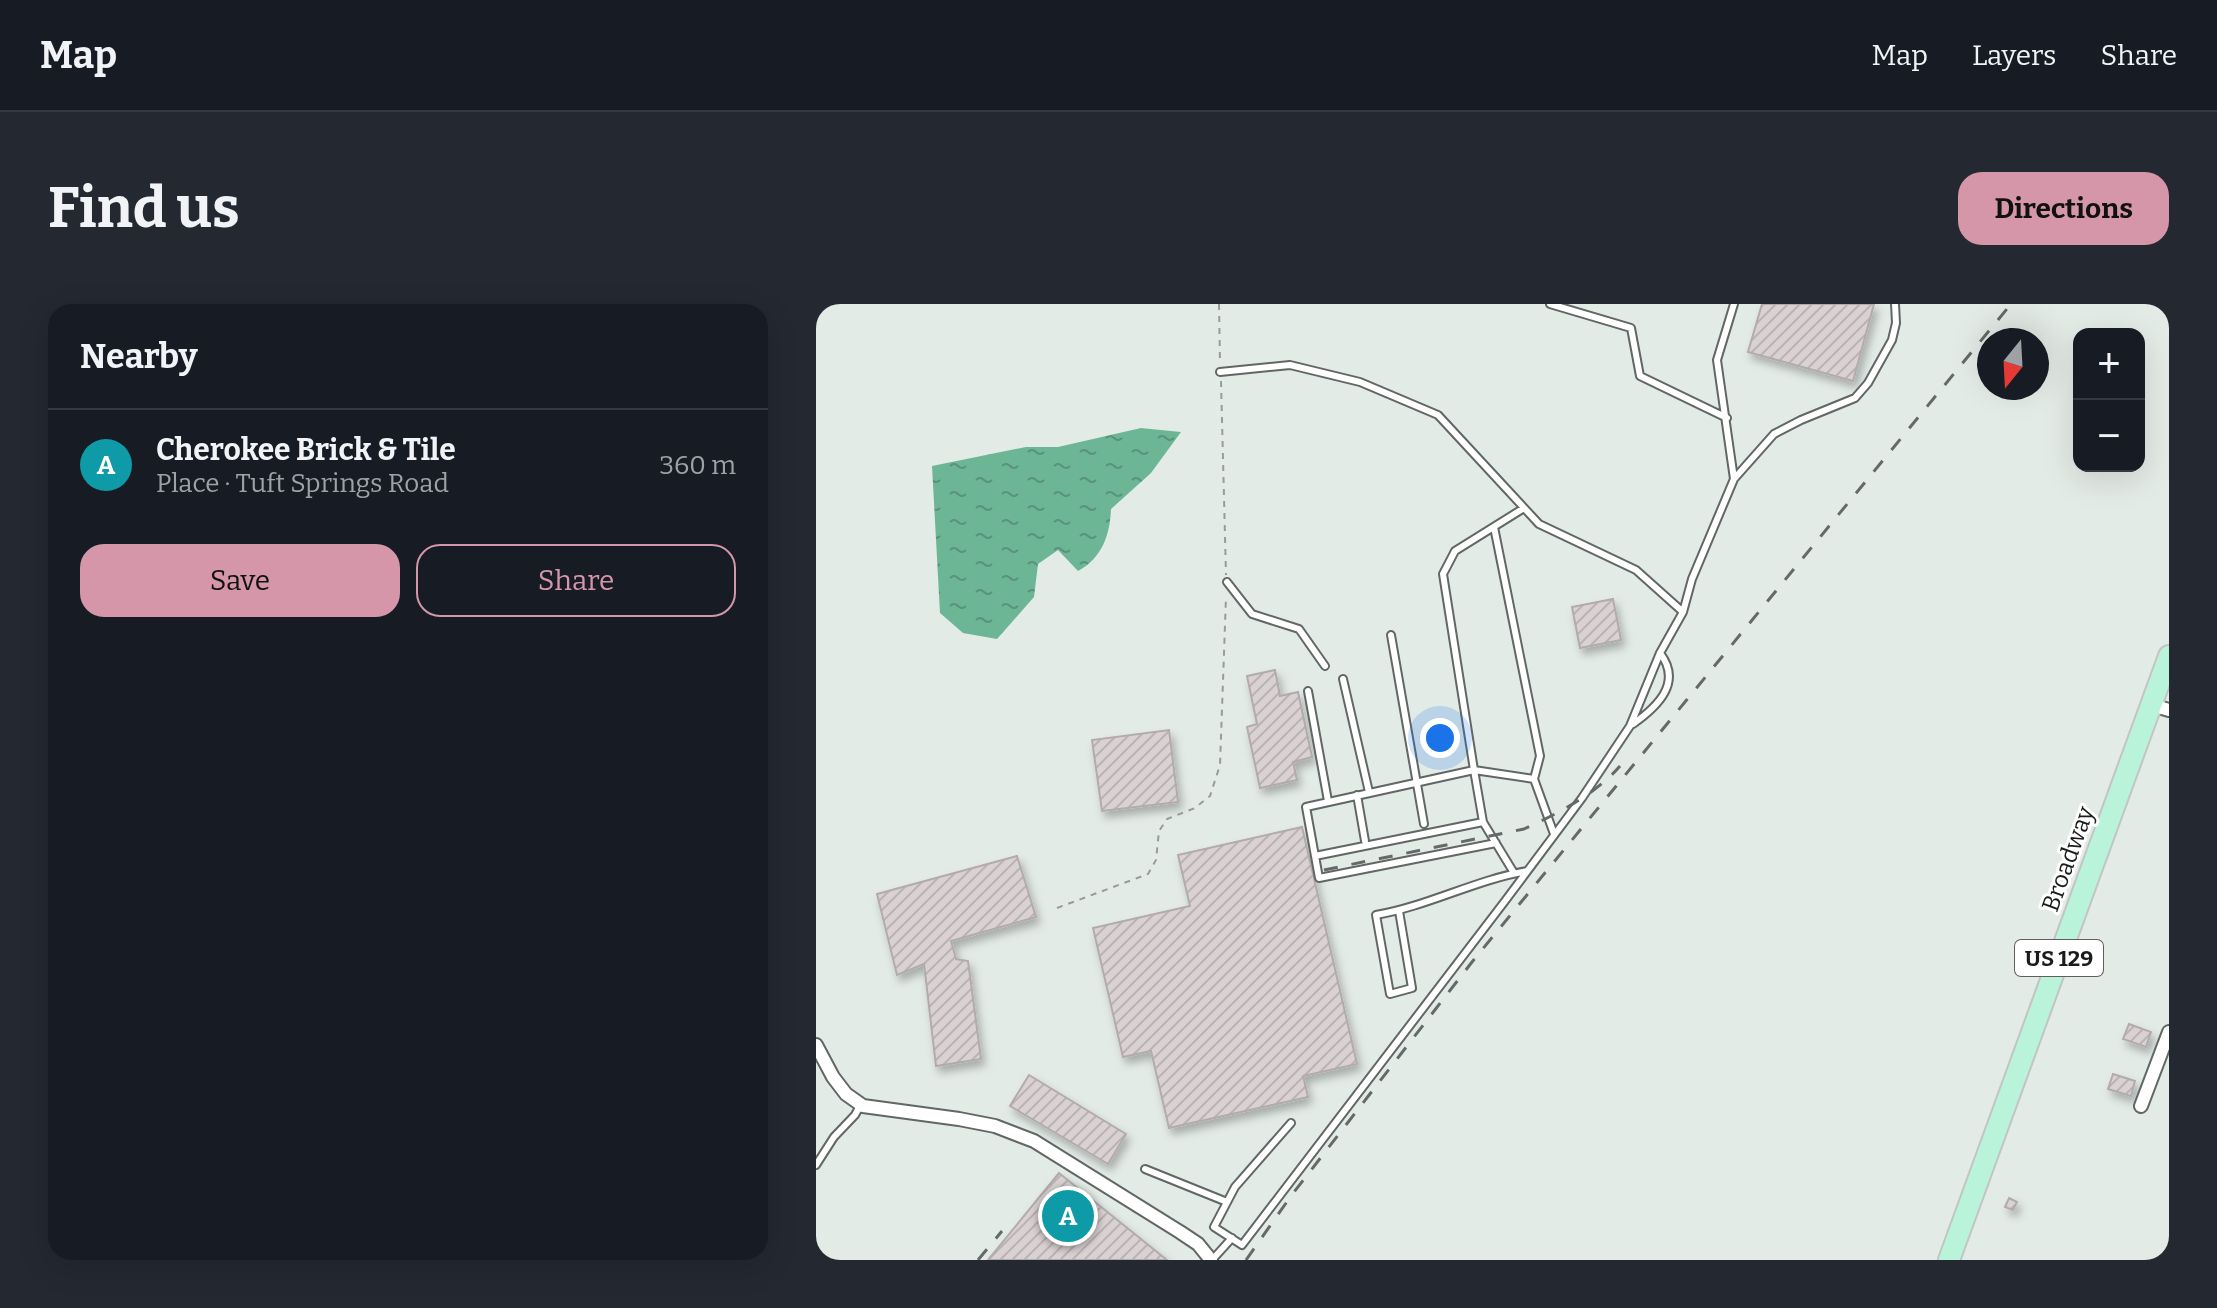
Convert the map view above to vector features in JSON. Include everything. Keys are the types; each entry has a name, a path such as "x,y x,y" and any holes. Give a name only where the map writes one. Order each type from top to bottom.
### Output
{"main road":[{"name":"Broadway","path":"1949,1260 2160,708 2169,656"}],"street":[{"path":"2141,1106 2169,1032"},
{"path":"816,1045 833,1077 846,1094 861,1104 888,1111 927,1113 995,1126 1034,1141 1198,1244 1212,1260"}],"lane":[{"path":"1550,304 1631,328 1640,376 1727,418"},
{"path":"1734,304 1717,360 1734,479"},
{"path":"1291,1123 1235,1187 1214,1227 1242,1245 1527,871 1630,726 1660,653 1683,612 1692,579 1734,479 1774,434 1855,398 1868,383 1892,340 1896,323 1895,304"},
{"path":"1220,372 1290,365 1360,382 1438,415 1539,524 1636,570 1683,612"},
{"path":"1514,873 1483,822 1443,574 1455,551 1524,508"},
{"path":"1494,527 1540,756 1534,779 1554,834"},
{"path":"1227,582 1252,614 1299,629 1325,666"},
{"path":"1391,635 1424,824"},
{"path":"1630,726 1657,706 1668,688 1667,662 1660,653"},
{"path":"1343,679 1369,792"},
{"path":"1308,691 1328,801"},
{"path":"1496,843 1319,878 1306,807 1474,770 1534,779"},
{"path":"1357,795 1365,841"},
{"path":"1315,856 1483,822"},
{"path":"1399,911 1412,988 1390,994 1376,915 1399,911 1527,871"},
{"path":"816,1165 861,1104"},
{"path":"1145,1169 1227,1202"},
{"path":"1212,1260 1232,1238"}],"path":[{"path":"1057,908 1148,874 1156,860 1159,831 1167,819 1195,808 1210,796 1220,765 1227,582 1219,304"}],"water":[{"path":"1141,428 1181,432 1151,473 1111,509 1103,545 1086,566 1078,571 1058,550 1038,564 1034,597 997,639 963,633 940,613 932,466 1026,447 1058,447"}],"building":[{"path":"1762,304 1874,304 1853,381 1748,352"},
{"path":"1613,599 1621,640 1580,648 1572,607"},
{"path":"1275,670 1280,696 1298,692 1312,757 1293,762 1297,780 1260,788 1247,727 1257,724 1247,676"},
{"path":"1169,730 1178,802 1102,811 1092,740"},
{"path":"1302,827 1357,1064 1303,1076 1308,1097 1169,1128 1151,1051 1123,1057 1093,928 1190,906 1178,855"},
{"path":"1017,856 1036,917 951,941 956,959 968,961 981,1059 936,1066 924,964 897,975 877,894"},
{"path":"2129,1024 2151,1032 2146,1047 2123,1039"},
{"path":"2113,1074 2135,1081 2131,1096 2108,1089"},
{"path":"1029,1075 1126,1134 1108,1164 1010,1106"},
{"path":"1059,1173 1167,1260 988,1260"},
{"path":"2009,1198 2017,1202 2013,1210 2005,1207"}],"railway":[{"path":"1246,1260 1291,1196 1472,962 2011,304"},
{"path":"1324,870 1524,829 1588,794 1620,766"},
{"path":"978,1260 1002,1231"}],"place":[{"name":"Cherokee Brick & Tile","path":"1068,1216"}]}
